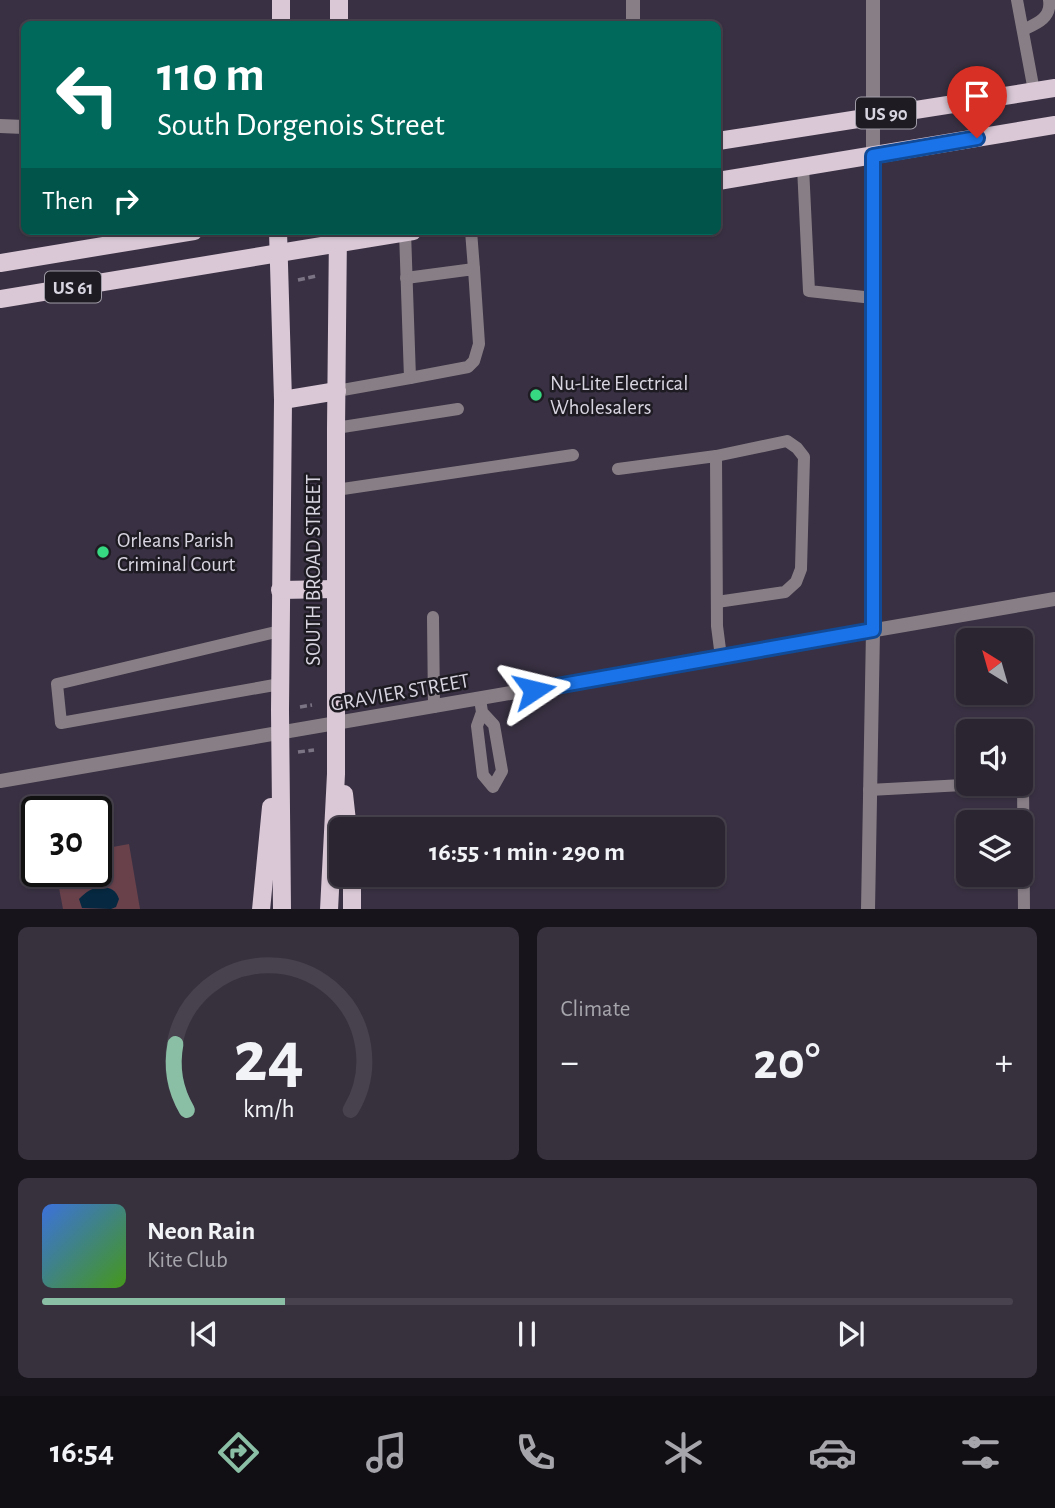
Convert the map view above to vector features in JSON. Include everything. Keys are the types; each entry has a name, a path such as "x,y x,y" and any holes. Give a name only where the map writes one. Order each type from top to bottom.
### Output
{"main road":[{"path":"281,0 281,21"},
{"path":"339,0 339,21"},
{"name":"US 90","path":"721,140 1055,88"},
{"name":"US 90","path":"721,181 1055,125"},
{"name":"US 61","path":"0,263 170,235"},
{"name":"SOUTH BROAD STREET","path":"278,235 282,400 282,909"},
{"path":"338,237 366,235"},
{"name":"US 61","path":"0,299 278,253 338,237"},
{"name":"SOUTH BROAD STREET","path":"329,909 336,774 335,428 338,237"},
{"path":"282,400 337,391"},
{"path":"280,590 336,589"},
{"path":"336,724 347,817"},
{"path":"261,909 262,878 280,734"},
{"path":"352,887 352,909"}],"street":[{"path":"633,0 633,21"},
{"path":"868,909 873,630 873,0"},
{"path":"0,126 21,127"},
{"name":"GRAVIER STREET","path":"0,781 434,707 481,706 720,657 1055,599"}],"lane":[{"path":"1017,0 1034,91"},
{"path":"1023,30 1042,21 1050,6 1049,0"},
{"path":"803,167 809,291 873,298"},
{"path":"409,235 407,278 410,378"},
{"path":"337,391 460,370 474,361 479,344 471,235"},
{"path":"407,278 474,269"},
{"path":"335,428 458,410"},
{"path":"618,469 716,456 788,441 804,457 801,569 796,582 785,592 717,603"},
{"path":"336,490 573,455"},
{"path":"716,456 720,657"},
{"path":"433,617 434,707"},
{"path":"280,631 57,684 61,723 280,684"},
{"path":"481,706 494,724 502,771 493,787 483,775 477,726 481,706"},
{"path":"869,790 956,785"},
{"path":"1023,796 1024,909"}],"path":[{"path":"296,281 316,276"},
{"path":"295,708 312,705"},
{"path":"296,752 314,750"}],"shaded area":[{"path":"129,844 140,909 63,909 59,887 112,887 112,847"}],"water":[{"path":"95,888 111,889 116,893 119,899 116,907 82,908 79,899"}],"place":[{"name":"Nu-Lite Electrical Wholesalers","path":"536,395"},
{"name":"Orleans Parish Criminal Court","path":"103,552"}],"route":[{"path":"534,690 873,630 873,156 977,138"}]}
